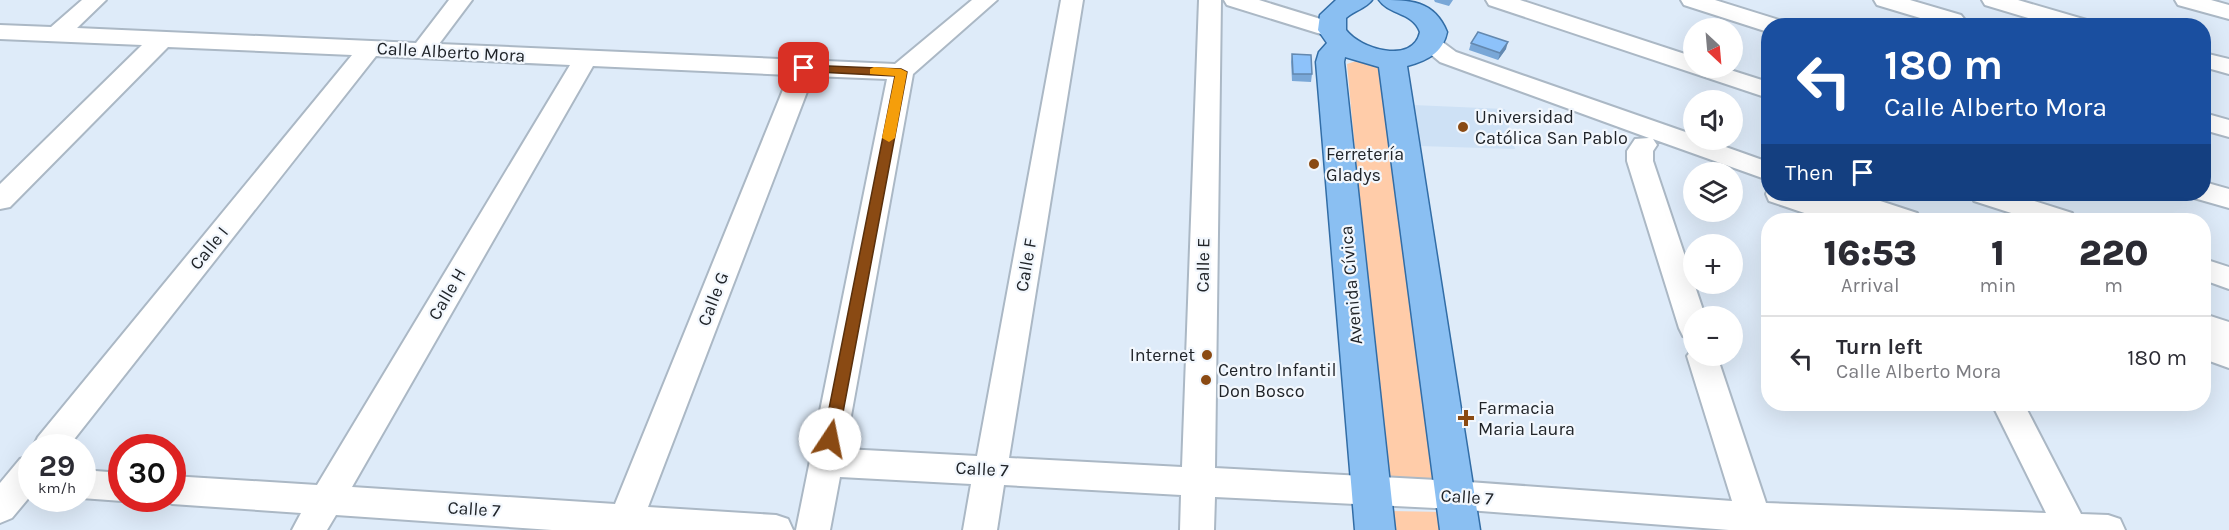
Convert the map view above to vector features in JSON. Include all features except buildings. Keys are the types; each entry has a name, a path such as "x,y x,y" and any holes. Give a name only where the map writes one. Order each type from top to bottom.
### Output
{"main road":[{"path":"1359,0 1347,4 1336,30 1367,56 1398,58 1420,52 1429,43 1433,33 1426,17 1409,3"},
{"name":"Avenida Cívica","path":"1336,30 1330,62 1375,530"},
{"path":"1398,58 1460,530"}],"street":[{"path":"57,34 95,0"},
{"path":"422,51 461,0"},
{"path":"813,530 901,72 986,0"},
{"name":"Calle F","path":"981,530 1072,0"},
{"name":"Calle E","path":"1197,530 1210,0"},
{"path":"1235,0 1336,30"},
{"path":"1288,0 1336,30"},
{"path":"1497,0 1683,61"},
{"path":"1692,0 1761,22"},
{"path":"1886,0 1954,15"},
{"path":"1993,0 2055,18"},
{"path":"2186,0 2229,12"},
{"name":"Calle Alberto Mora","path":"0,32 901,72"},
{"path":"0,200 162,39"},
{"path":"1429,43 1448,57 1761,169"},
{"name":"Calle I","path":"59,434 369,49"},
{"name":"Calle H","path":"309,530 585,58"},
{"path":"1398,58 1692,162"},
{"path":"2211,62 2229,67"},
{"name":"Calle G","path":"625,525 804,68"},
{"path":"1731,78 1761,88"},
{"path":"2211,123 2229,129"},
{"path":"1644,145 1640,151 1640,160 1687,306"},
{"path":"1743,181 1761,187"},
{"path":"2211,193 2229,199"},
{"path":"1799,201 1834,213"},
{"path":"1856,201 1900,213"},
{"path":"2005,201 2041,213"},
{"path":"2211,272 2229,278"},
{"path":"2211,328 2229,334"},
{"path":"2211,350 2229,356"},
{"path":"1705,366 1756,523"},
{"path":"2012,411 2071,529"},
{"name":"Calle 7","path":"826,462 1455,495 1756,523 2108,530"},
{"path":"0,508 18,481"},
{"name":"Calle 7","path":"186,491 327,500 625,525 776,530"}],"shaded area":[{"path":"1356,61 1375,64 1385,72 1439,484 1386,483 1347,64"},
{"name":"Universidad Católica San Pablo","path":"1413,105 1505,109 1515,149 1419,146"},
{"path":"1390,511 1443,512 1446,530 1392,530"}],"slow traffic":[{"path":"874,71 901,72 889,138"}],"place":[{"name":"Universidad Católica San Pablo","path":"1463,127"},
{"name":"Ferretería Gladys","path":"1314,164"},
{"name":"Internet","path":"1207,355"},
{"name":"Centro Infantil Don Bosco","path":"1206,380"},
{"name":"Farmacia Maria Laura","path":"1466,418"}],"route":[{"path":"804,68 901,72 830,439"}]}
